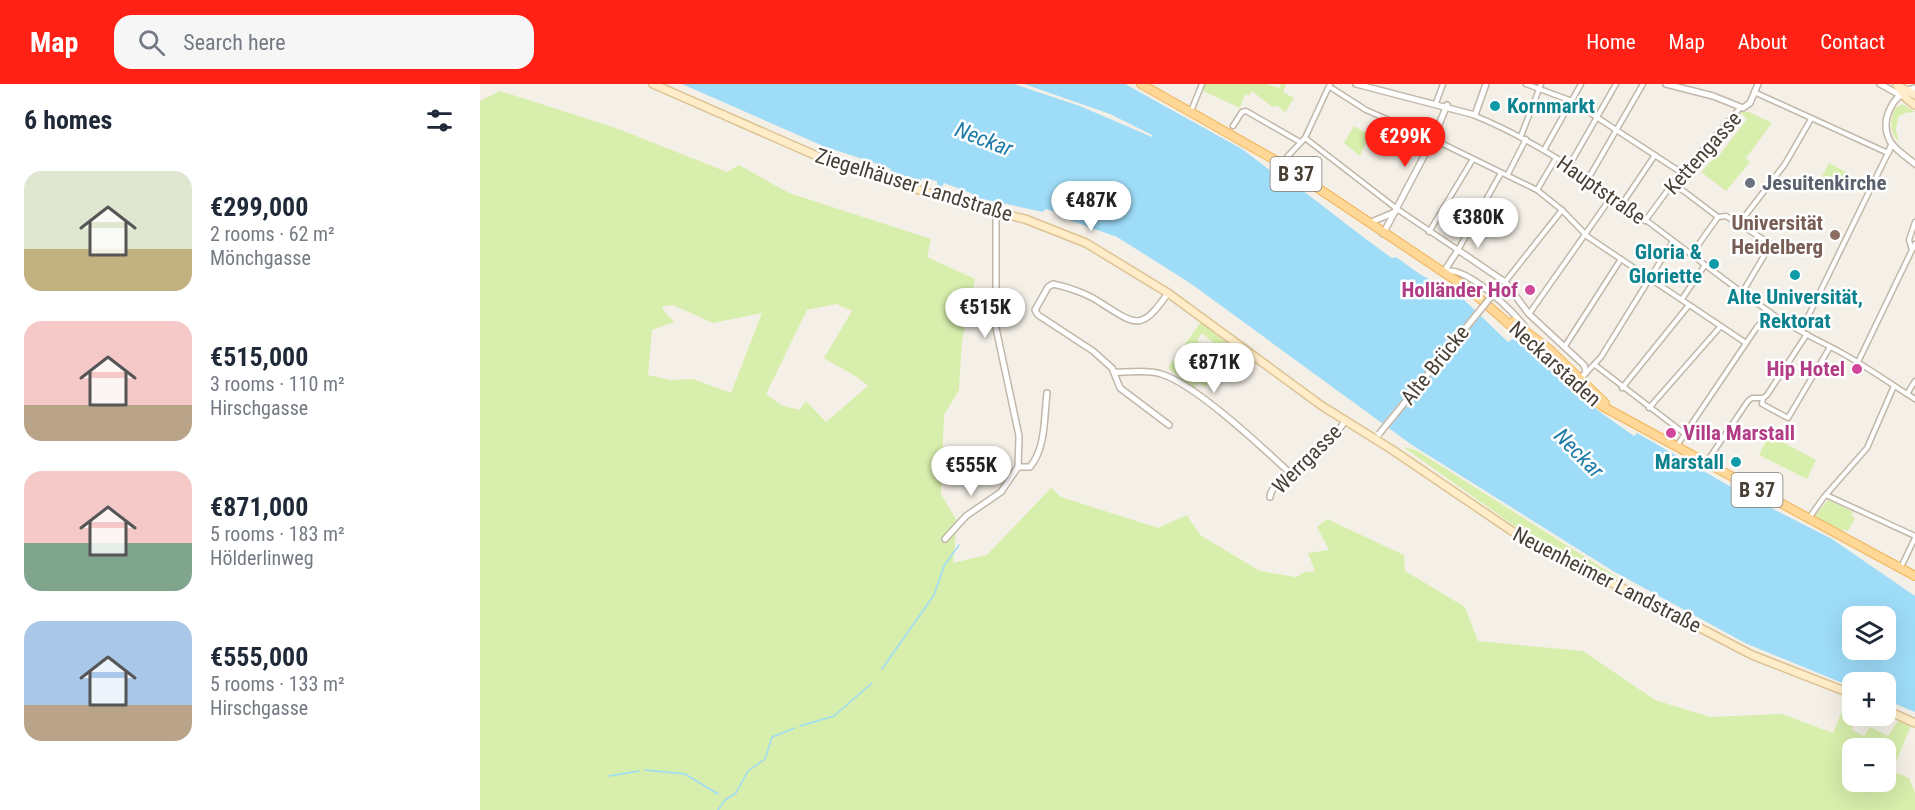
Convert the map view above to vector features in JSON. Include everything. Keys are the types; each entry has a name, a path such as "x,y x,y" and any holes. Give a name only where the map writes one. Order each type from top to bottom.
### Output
{"main road":[{"name":"Ziegelhäuser Landstraße","path":"653,84 833,162 1039,224 1086,243 1168,293 1345,421 1377,437"},
{"name":"B 37","path":"1141,84 1282,164 1443,273"},
{"path":"1896,84 1915,105"},
{"path":"1904,95 1915,95"},
{"name":"Neckarstaden","path":"1443,273 1489,305 1581,379"},
{"name":"Neckarstaden","path":"1499,313 1549,349 1613,412 1915,576"},
{"name":"Neuenheimer Landstraße","path":"1377,437 1531,544 1752,655 1842,690"},
{"path":"1896,714 1915,723"}],"street":[{"path":"1191,112 1202,84"},
{"name":"Hauptstraße","path":"1356,84 1447,105 1521,136 1588,179 1673,241 1704,267 1714,269 1742,293 1771,313 1830,347 1842,351 1876,376 1915,399"},
{"path":"1436,103 1443,84"},
{"path":"1473,114 1479,110 1486,84"},
{"path":"1526,84 1540,86 1572,101 1682,172"},
{"path":"1544,150 1581,84"},
{"path":"1569,166 1616,84"},
{"path":"1588,179 1643,84"},
{"path":"1666,84 1713,96 1740,107"},
{"name":"Kettengasse","path":"1645,221 1682,172 1740,107 1748,106 1757,94 1758,84"},
{"path":"1880,84 1904,95"},
{"path":"1287,157 1305,138 1330,86 1366,110 1433,139 1501,173 1508,174 1537,190 1562,210 1583,235 1601,244 1746,343"},
{"path":"1521,136 1540,86"},
{"path":"1915,88 1892,105 1886,118 1887,133 1892,144 1915,164"},
{"path":"1757,94 1888,153"},
{"path":"1383,234 1433,139 1447,105"},
{"path":"1233,126 1242,112 1246,111 1300,142"},
{"path":"1738,225 1785,164 1811,119"},
{"path":"1305,138 1396,211 1507,280 1529,315 1567,344 1584,365 1581,379"},
{"path":"1508,174 1526,139"},
{"path":"1801,331 1865,207 1892,144"},
{"path":"1622,204 1655,155"},
{"path":"1537,190 1557,158"},
{"path":"1429,232 1473,159"},
{"path":"1443,273 1501,173"},
{"path":"1672,184 1718,217"},
{"path":"1529,315 1612,196"},
{"path":"1507,280 1562,210"},
{"path":"1368,223 1384,219 1396,211"},
{"path":"945,539 966,516 1001,492 1018,467 1019,436 996,328 996,212"},
{"path":"1691,255 1718,217 1723,215 1771,244 1742,293"},
{"path":"1912,250 1909,240 1915,222"},
{"path":"1581,379 1597,363 1673,241"},
{"path":"1858,362 1915,244"},
{"path":"1567,344 1621,259"},
{"path":"1682,299 1704,267"},
{"path":"1443,273 1453,271 1479,284 1498,299 1526,331"},
{"name":"Alte Brücke","path":"1377,437 1507,280"},
{"path":"1168,293 1150,315 1142,320 1131,321 1091,298 1056,284 1048,287 1035,310 1036,314 1093,351 1114,372 1115,382 1120,388 1168,425"},
{"path":"1622,388 1689,305"},
{"path":"1676,447 1746,343 1771,313"},
{"path":"1649,408 1720,327"},
{"path":"1807,334 1762,399 1762,404 1788,418 1830,347"},
{"path":"1597,363 1622,388 1680,430 1684,436"},
{"path":"1114,372 1150,371 1174,379 1257,443 1290,473"},
{"path":"1907,394 1915,381"},
{"path":"1809,518 1867,448 1894,386"},
{"path":"1018,467 1030,467 1037,455 1043,436 1047,393"},
{"path":"1706,463 1748,401 1755,397 1762,399"},
{"name":"Werrgasse","path":"1270,497 1270,493 1290,473 1313,457 1345,421"},
{"path":"1826,495 1915,537 1900,568"}],"green space":[{"path":"1204,84 1267,84 1279,88 1281,84 1286,84 1283,92 1294,98 1285,113 1278,106 1272,107 1252,91 1248,96 1245,94 1240,108 1203,91"},
{"path":"500,91 616,128 727,172 739,165 789,193 931,239 927,257 975,279 962,341 959,390 944,415 941,494 957,521 953,563 987,555 1051,488 1061,497 1158,528 1187,515 1200,535 1260,571 1296,577 1305,572 1315,571 1308,553 1329,550 1317,527 1327,519 1404,555 1405,571 1465,607 1478,641 1583,651 1655,700 1710,717 1782,714 1833,733 1842,711 1842,726 1853,726 1852,730 1864,736 1870,727 1888,736 1898,721 1911,726 1896,762 1896,738 1842,738 1842,792 1896,792 1896,773 1909,778 1915,793 1915,810 480,810 480,101","holes":["836,304 852,311 824,358 868,386 826,422 806,401 799,410 781,405 766,394 807,310","673,305 713,323 762,313 731,393 693,379 670,380 648,375 652,330 674,322 662,309 664,306"]},
{"path":"1903,104 1915,112 1905,113 1898,117 1896,130 1899,142 1893,134 1891,121 1895,108"},
{"path":"1740,112 1749,112 1772,123 1746,158 1750,162 1726,191 1701,172 1716,156 1718,157 1747,119"},
{"path":"1354,126 1369,135 1360,156 1344,143"},
{"path":"1829,163 1848,173 1838,192 1819,183"},
{"path":"1201,322 1227,343 1219,347 1202,333 1197,340 1200,343 1191,354 1196,361 1208,368 1215,359 1223,365 1205,387 1198,383 1194,389 1168,368"},
{"path":"1769,435 1816,460 1807,479 1759,455"},
{"path":"1403,447 1416,450 1623,581 1529,536"},
{"path":"1828,500 1853,512 1851,516 1855,518 1848,531 1844,529 1842,532 1814,517"}],"water":[{"name":"Neckar","path":"682,84 1014,84 1080,106 1152,137 1110,114 1024,84 1125,84 1242,149 1275,174 1277,172 1291,182 1392,258 1396,257 1421,275 1458,294 1508,342 1514,338 1600,412 1634,436 1637,433 1740,492 1832,539 1915,596 1915,712 1896,704 1896,672 1842,672 1842,683 1745,643 1613,571 1412,445 1190,283 1117,237 1058,216 1059,213 1046,209 1043,212 974,197 971,193 944,183 942,187 937,185 937,181 922,178 921,181 891,171 890,168 823,146"}],"pier":[{"path":"1476,309 1482,314 1410,402 1412,407 1406,407 1387,430 1381,425"}],"waterway":[{"path":"882,669 934,595 944,566 959,545"},
{"path":"800,726 834,716 872,683"},
{"path":"718,810 725,800 736,793 748,771 765,759 772,737 795,728"},
{"path":"645,770 685,774 718,794"},
{"path":"609,776 639,771"}],"place":[{"name":"Kornmarkt","path":"1495,106"},
{"name":"Jesuitenkirche","path":"1750,183"},
{"name":"Universität Heidelberg","path":"1835,235"},
{"name":"Gloria & Gloriette","path":"1714,264"},
{"name":"Alte Universität, Rektorat","path":"1795,275"},
{"name":"Holländer Hof","path":"1530,290"},
{"name":"Hip Hotel","path":"1857,369"},
{"name":"Villa Marstall","path":"1671,433"},
{"name":"Marstall","path":"1736,462"}]}
